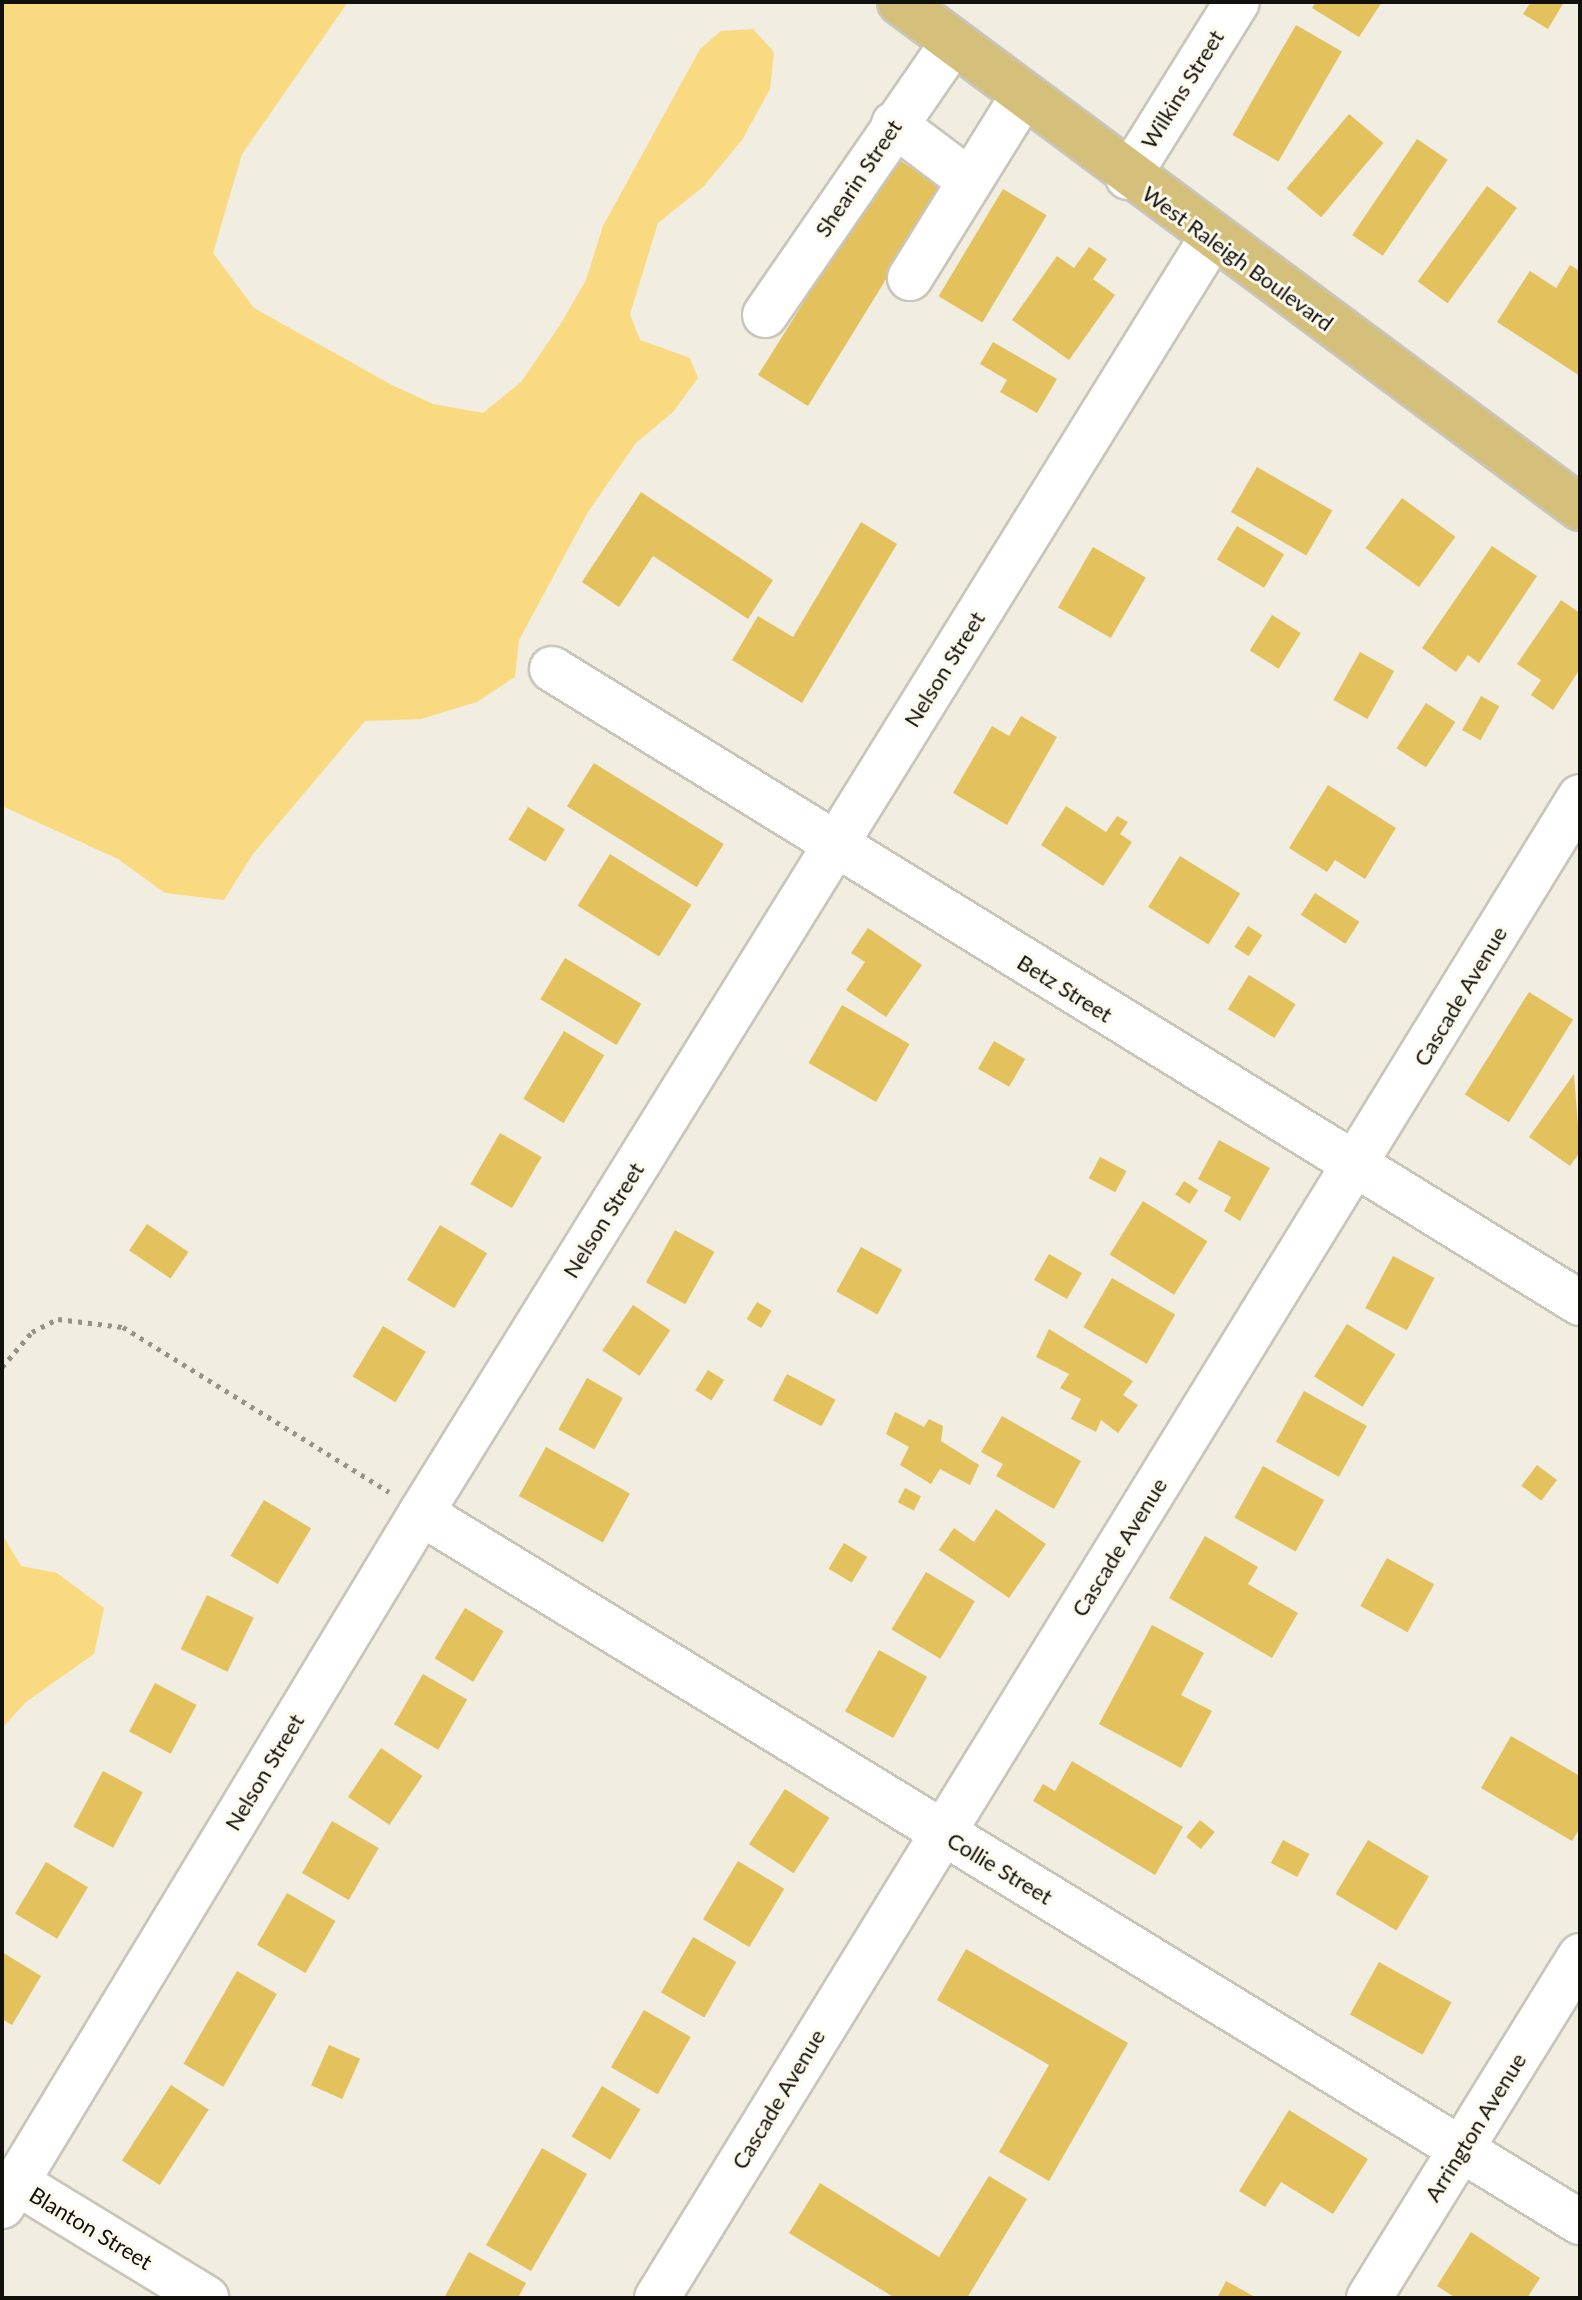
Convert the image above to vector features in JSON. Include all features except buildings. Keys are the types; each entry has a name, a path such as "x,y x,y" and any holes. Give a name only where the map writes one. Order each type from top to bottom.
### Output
{"main road":[{"name":"West Raleigh Boulevard","path":"900,2 1211,239 1580,508"}],"street":[{"name":"Wilkins Street","path":"1128,177 1237,2"},
{"name":"Shearin Street","path":"765,315 953,42"},
{"path":"910,278 1023,96"},
{"path":"894,124 970,181"},
{"name":"Nelson Street","path":"9,2194 421,1513 1211,239"},
{"name":"Betz Street","path":"552,669 1580,1303"},
{"name":"Cascade Avenue","path":"657,2298 941,1832 1357,1167 1580,797"},
{"name":"Collie Street","path":"421,1513 1580,2222"},
{"name":"Arrington Avenue","path":"1369,2298 1580,1956"},
{"name":"Blanton Street","path":"9,2194 206,2298"}],"path":[{"path":"2,1367 22,1340 58,1319 123,1327 421,1513"}],"shaded area":[{"path":"2,2 348,2 242,154 213,253 254,308 390,384 433,404 483,413 521,382 560,325 586,280 603,226 700,49 721,31 753,29 774,52 770,89 742,140 703,187 658,223 630,314 640,340 690,358 698,378 673,412 636,443 588,512 519,640 515,677 477,702 421,719 365,721 253,854 224,900 165,893 118,859 2,806"},
{"path":"2,1534 21,1566 57,1573 104,1608 94,1654 26,1702 2,1728"}]}
